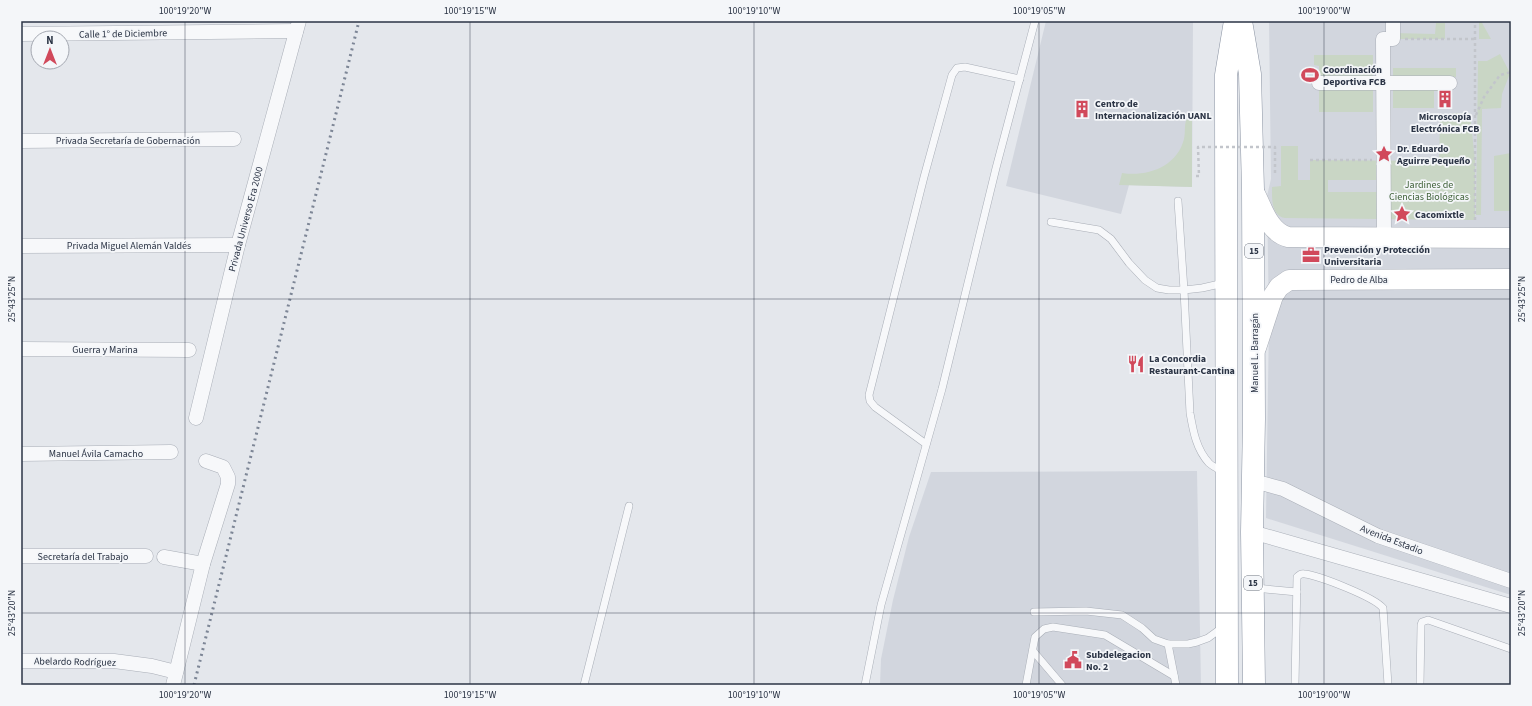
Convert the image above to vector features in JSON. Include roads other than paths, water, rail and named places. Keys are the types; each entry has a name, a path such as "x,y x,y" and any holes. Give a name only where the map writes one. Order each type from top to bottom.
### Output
{"highway":[{"path":"1227,685 1226,75 1235,21"},
{"name":"Manuel L. Barragán","path":"1241,21 1250,74 1253,190 1254,481 1252,532 1254,685"}],"street":[{"path":"1384,238 1383,39 1393,39 1393,21"},
{"name":"Calle 1° de Diciembre","path":"21,34 297,26"},
{"name":"Privada Universo Era 2000","path":"196,418 238,245 297,26"},
{"path":"1319,83 1450,83"},
{"name":"Privada Secretaría de Gobernación","path":"21,140 234,140"},
{"path":"1253,190 1273,228 1284,236 1511,238"},
{"name":"Privada Miguel Alemán Valdés","path":"21,246 238,245"},
{"name":"Pedro de Alba","path":"1254,352 1273,296 1279,286 1289,280 1511,279"},
{"name":"Guerra y Marina","path":"21,349 189,350"},
{"name":"Manuel Ávila Camacho","path":"21,454 171,452"},
{"path":"175,678 203,564 228,480 226,471 223,467 206,460"},
{"name":"Avenida Estadio","path":"1254,481 1283,489 1378,536 1511,581"},
{"path":"1252,532 1511,606"},
{"name":"Secretaría del Trabajo","path":"21,556 146,556"},
{"path":"164,557 203,564"},
{"name":"Abelardo Rodríguez","path":"21,661 114,661 152,666 175,678"}],"lane":[{"path":"865,685 881,605 942,389 996,168 1035,21"},
{"path":"926,444 875,407 870,401 869,395 924,177 952,74 958,68 965,67 1020,79"},
{"path":"1178,201 1190,413 1193,431 1202,453 1210,464 1226,473"},
{"path":"1051,222 1100,230 1111,239 1129,263 1145,280 1157,288 1184,290 1202,288 1226,282"},
{"path":"584,685 629,506"},
{"path":"1295,685 1297,577 1304,573 1358,593 1380,604 1384,613 1388,685"},
{"path":"1253,588 1297,592"},
{"path":"1034,612 1086,611 1122,615 1142,628 1154,639 1168,644 1188,644 1198,642 1208,638 1227,625"},
{"path":"1420,685 1421,625 1425,620 1511,650"},
{"path":"1026,685 1035,637 1044,629 1053,627 1105,635 1174,676"},
{"path":"1168,644 1176,685"},
{"path":"1033,651 1062,685"}],"railway":[{"path":"194,685 359,21"}],"place":[{"name":"Coordinación Deportiva FCB","path":"1310,75"},
{"name":"Microscopía Electrónica FCB","path":"1445,99"},
{"name":"Centro de Internacionalización UANL","path":"1082,109"},
{"name":"Dr. Eduardo Aguirre Pequeño","path":"1384,154"},
{"name":"Cacomixtle","path":"1402,214"},
{"name":"Prevención y Protección Universitaria","path":"1311,255"},
{"name":"La Concordia Restaurant-Cantina","path":"1136,364"},
{"name":"Subdelegacion No. 2","path":"1073,660"}],"park label":[{"name":"Jardines de Ciencias Biológicas","path":"1429,190"}]}
